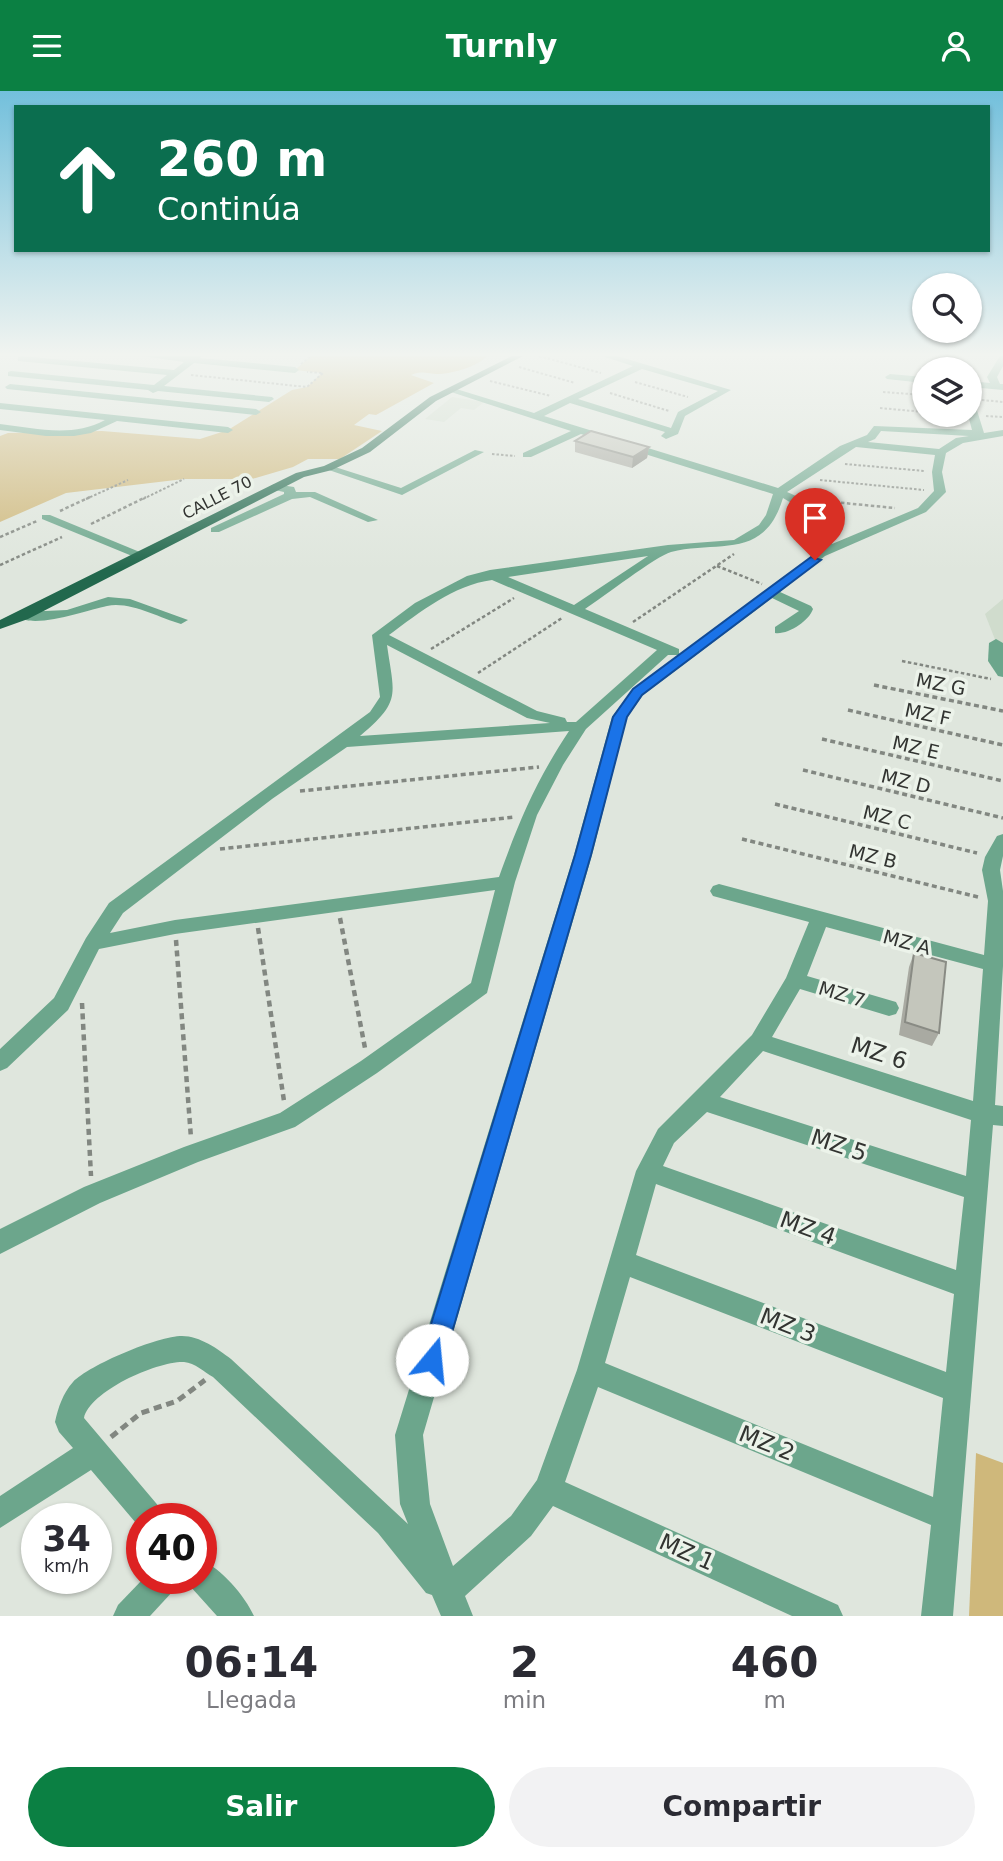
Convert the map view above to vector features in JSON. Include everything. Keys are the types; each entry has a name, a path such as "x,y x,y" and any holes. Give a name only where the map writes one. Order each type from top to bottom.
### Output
{"main road":[{"name":"CALLE 70","path":"0,624 23,616 300,475 328,468 366,450 396,427"}],"street":[{"path":"2,427 77,434 100,427"},
{"path":"202,427 228,430"},
{"path":"572,427 779,492 826,518 830,528 821,554"},
{"path":"658,427 674,432"},
{"path":"644,450 674,432 676,427"},
{"path":"379,635 420,606 471,579 490,574 668,549 737,543 763,527 772,515 779,492 844,448 871,437 878,428 885,427"},
{"path":"888,427 979,434 1003,433"},
{"path":"976,427 979,434"},
{"path":"527,455 581,430"},
{"path":"857,444 941,451 960,440 979,434"},
{"path":"452,1604 415,1504 409,1434 579,869 620,717 638,692 821,554 922,510 940,492 937,472 941,451"},
{"path":"328,468 402,492 479,452"},
{"path":"274,488 290,489 290,496"},
{"path":"215,530 290,496 311,494 372,520"},
{"path":"46,517 141,555"},
{"path":"830,528 857,538"},
{"path":"575,610 668,549"},
{"path":"490,574 684,656"},
{"path":"775,591 806,609 804,615 780,630"},
{"path":"23,616 68,614 108,601 125,602 181,620"},
{"path":"379,635 532,715 580,726"},
{"path":"0,1062 61,1004 93,943 116,908 376,715 387,697 379,635"},
{"path":"996,643 995,660 1003,673"},
{"path":"0,1242 92,1195 192,1154 287,1120 369,1067 480,987 506,882 529,815 555,765 580,726 666,649"},
{"path":"343,742 580,726"},
{"path":"937,1616 944,1516 976,1190 993,1115 993,965 997,901 988,876 992,857 1003,841"},
{"path":"93,943 176,927 506,882"},
{"name":"MZ A","path":"719,891 993,965"},
{"path":"452,1604 521,1526 548,1489 590,1370 648,1171 666,1136 759,1041 795,979 820,918"},
{"name":"MZ 7","path":"795,979 889,1008"},
{"name":"MZ 6","path":"759,1041 993,1115"},
{"name":"MZ 5","path":"703,1101 976,1190"},
{"name":"MZ 4","path":"648,1171 967,1286"},
{"name":"MZ 3","path":"620,1261 957,1390"},
{"path":"137,1503 69,1422 73,1403 87,1388 162,1351 182,1349 199,1353 222,1368 388,1523 452,1604"},
{"name":"MZ 2","path":"590,1370 944,1516"},
{"path":"0,1513 93,1452"},
{"name":"MZ 1","path":"548,1489 827,1616"},
{"path":"217,1593 238,1616"},
{"path":"129,1616 149,1594"}],"path":[{"path":"479,452 500,456 527,455"},
{"path":"826,462 937,472"},
{"path":"802,478 940,492"},
{"path":"0,537 128,480"},
{"path":"792,499 922,510"},
{"path":"622,630 716,566 775,591"},
{"path":"419,656 528,590"},
{"path":"467,680 575,610"},
{"path":"902,661 1003,681"},
{"name":"MZ G","path":"874,685 1003,711"},
{"name":"MZ F","path":"848,710 1003,745"},
{"name":"MZ E","path":"822,739 1003,781"},
{"path":"266,795 555,765"},
{"name":"MZ D","path":"803,770 1003,818"},
{"name":"MZ C","path":"775,804 992,857"},
{"path":"190,852 529,815"},
{"name":"MZ B","path":"742,839 997,901"},
{"path":"338,905 369,1067"},
{"path":"256,917 287,1120"},
{"path":"176,927 192,1154"},
{"path":"61,1004 83,1003 92,1195"},
{"path":"93,1452 141,1413 177,1401 222,1368"}],"shaded area":[{"path":"233,427 364,427 382,431 340,459 308,459 293,467 252,479 184,479 66,493 0,522 0,436 8,433 102,431 200,439"},
{"path":"1003,599 1003,673 996,642 985,614"},
{"path":"976,1453 1003,1463 1003,1616 969,1616"}],"building":[{"path":"591,431 649,447 633,457 575,441"},
{"path":"914,953 946,962 939,1033 905,1022"}],"route":[{"path":"432,1360 583,855 620,717 638,692 815,560"}]}
